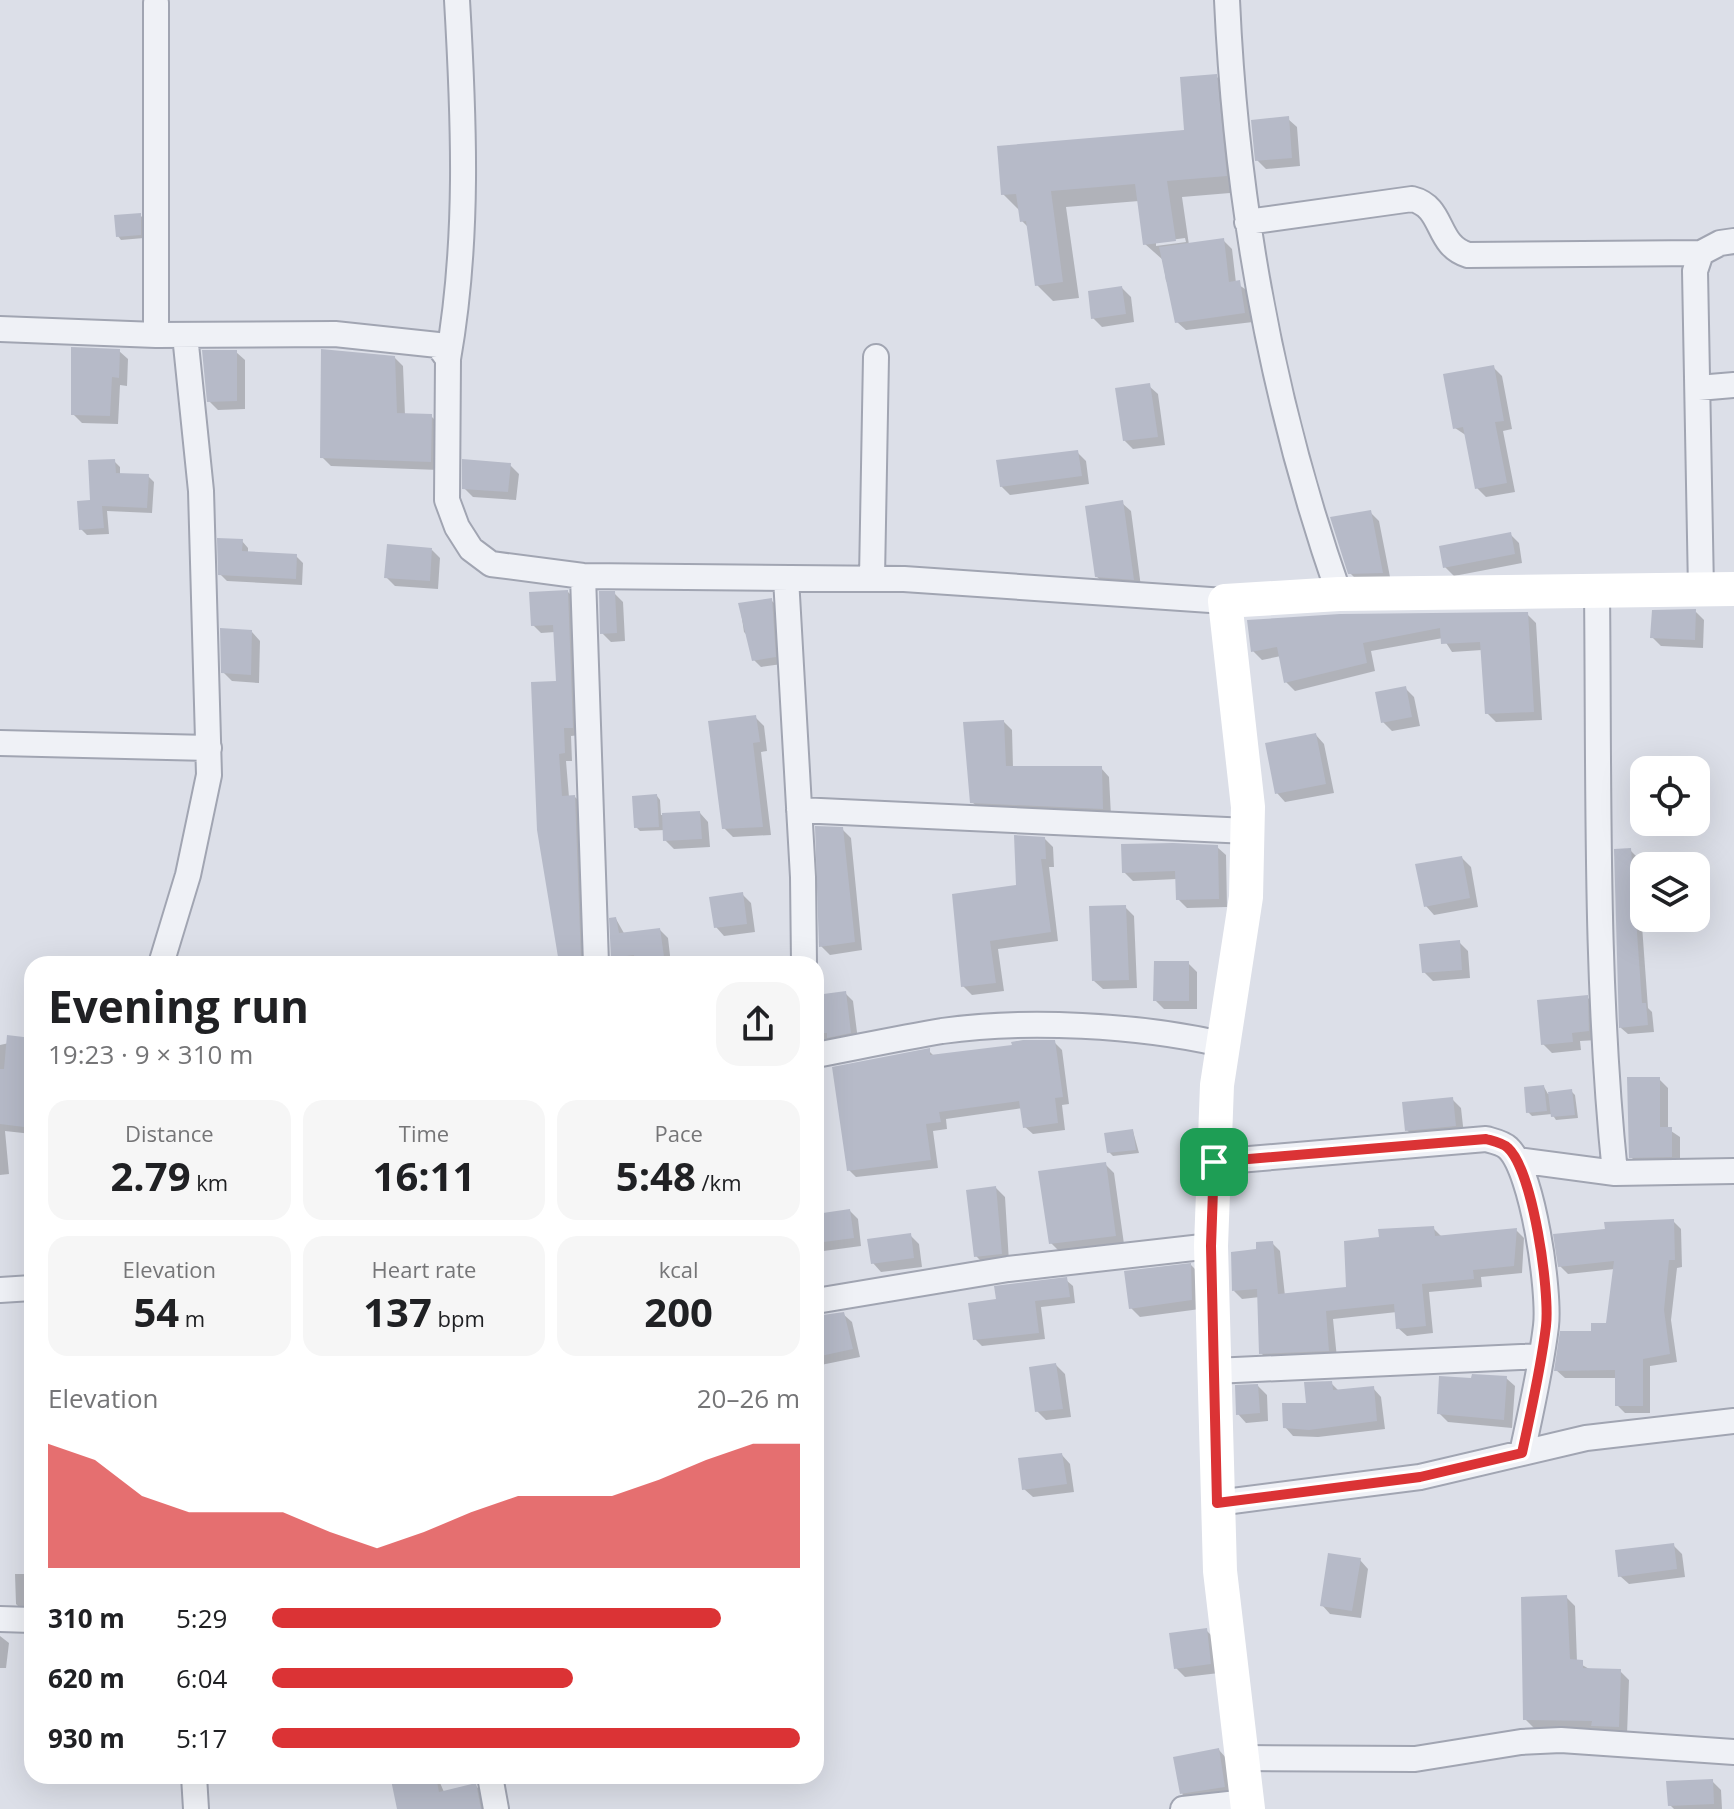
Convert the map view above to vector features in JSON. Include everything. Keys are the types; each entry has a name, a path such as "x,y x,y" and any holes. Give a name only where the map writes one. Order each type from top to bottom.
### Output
{"street":[{"path":"457,0 465,142 458,271 448,359 447,500 457,527 471,549 491,564 583,576 872,578 1225,601 1339,594 1718,590 1698,388 1695,271 1701,253"},
{"path":"1227,0 1247,222 1285,410 1312,516 1339,594"},
{"path":"156,3 156,335"},
{"path":"1247,222 1412,199 1427,203 1435,212 1445,241 1456,251 1468,255 1701,253 1720,243 1734,241"},
{"path":"0,329 156,335 335,334 423,341 438,345 448,359"},
{"path":"163,956 188,875 209,775 201,491 185,335"},
{"path":"872,578 876,357"},
{"path":"1698,388 1734,385"},
{"path":"583,576 596,956"},
{"path":"786,578 804,956"},
{"path":"1597,590 1602,1001 1615,1173"},
{"path":"1183,1809 1248,1806 1220,1571 1211,1246 1221,1044 1246,897 1248,831 1225,601"},
{"path":"0,743 209,748"},
{"path":"799,810 1248,831"},
{"path":"824,1054 945,1031 1047,1026 1130,1028 1221,1044"},
{"path":"1214,1162 1486,1139 1507,1145 1518,1160 1538,1237 1545,1288 1546,1323 1522,1453"},
{"path":"1518,1160 1615,1173 1734,1171"},
{"path":"824,1300 1008,1269 1211,1246"},
{"path":"0,1290 24,1288"},
{"path":"1214,1371 1541,1356"},
{"path":"1217,1503 1420,1477 1586,1438 1734,1421"},
{"path":"0,1619 24,1620"},
{"path":"1242,1758 1415,1759 1521,1742 1561,1740 1734,1752"},
{"path":"194,1784 196,1809"},
{"path":"491,1784 496,1809"}],"building":[{"path":"1217,74 1227,176 1167,181 1176,241 1143,245 1135,184 1051,191 1063,282 1035,286 1026,221 1020,222 1016,194 1001,195 997,146 1184,130 1180,77"},
{"path":"1289,116 1292,158 1255,161 1251,120"},
{"path":"141,213 141,235 116,237 114,215"},
{"path":"1224,238 1229,282 1240,280 1245,313 1175,323 1159,247"},
{"path":"1122,286 1126,314 1091,319 1088,291"},
{"path":"71,347 120,349 119,378 112,377 110,416 71,415"},
{"path":"321,349 395,356 397,413 432,414 431,462 320,458"},
{"path":"202,350 237,350 237,401 207,402"},
{"path":"1494,365 1504,421 1495,422 1507,483 1475,489 1463,427 1453,429 1443,374"},
{"path":"1150,383 1158,437 1123,441 1115,388"},
{"path":"1078,450 1082,476 1000,487 996,460"},
{"path":"115,459 116,473 149,474 147,508 102,506 104,528 79,530 77,501 90,500 88,460"},
{"path":"462,459 511,463 508,492 462,489"},
{"path":"1123,500 1134,580 1095,577 1085,506"},
{"path":"1371,510 1383,573 1348,574 1330,517"},
{"path":"1511,532 1515,554 1443,568 1439,546"},
{"path":"217,538 243,539 242,551 297,554 296,579 218,575"},
{"path":"387,544 432,548 430,581 384,578"},
{"path":"568,590 573,728 564,728 565,753 559,754 562,796 575,795 581,956 558,956 537,830 531,682 556,681 553,625 531,626 529,592"},
{"path":"599,591 615,591 617,633 600,634"},
{"path":"772,598 776,657 752,661 738,603"},
{"path":"1696,609 1695,640 1650,638 1652,610"},
{"path":"1528,612 1534,712 1485,714 1480,642 1441,644 1440,628 1363,643 1367,663 1284,683 1277,647 1251,652 1247,620 1340,614"},
{"path":"220,628 252,630 251,675 221,673"},
{"path":"1406,686 1412,717 1381,723 1375,692"},
{"path":"756,715 760,742 753,743 763,827 722,829 708,721"},
{"path":"1004,720 1006,766 1102,766 1103,809 970,803 963,722"},
{"path":"1316,733 1326,784 1275,794 1265,743"},
{"path":"657,794 659,827 634,828 632,796"},
{"path":"700,811 702,839 663,841 662,813"},
{"path":"815,826 843,827 855,942 819,947"},
{"path":"1014,835 1045,837 1046,859 1041,859 1051,932 990,941 996,983 961,987 952,894 1016,885"},
{"path":"1121,844 1218,845 1219,899 1176,900 1175,871 1122,873"},
{"path":"1631,848 1630,932 1637,932 1642,1003 1646,1003 1648,1025 1619,1028 1614,849"},
{"path":"1462,856 1470,898 1424,907 1415,864"},
{"path":"743,892 747,924 714,928 709,897"},
{"path":"1126,905 1129,980 1092,981 1089,906"},
{"path":"616,917 619,933 660,928 664,956 611,956 609,918"},
{"path":"1460,940 1462,970 1422,973 1419,944"},
{"path":"1154,961 1189,961 1189,1001 1153,1001"},
{"path":"846,991 851,1033 827,1038 827,1033 824,1033 824,994"},
{"path":"1588,995 1589,1031 1572,1033 1573,1042 1541,1045 1537,1000"},
{"path":"7,1035 24,1037 24,1127 0,1124 0,1069 4,1069"},
{"path":"1055,1040 1063,1097 1055,1098 1058,1123 1023,1128 1019,1101 939,1112 941,1122 926,1124 931,1160 847,1171 832,1067 930,1048 930,1055 1012,1045 1011,1042"},
{"path":"1627,1077 1660,1077 1660,1127 1672,1127 1672,1157 1629,1158"},
{"path":"1544,1085 1547,1111 1526,1113 1524,1087"},
{"path":"1572,1089 1575,1115 1551,1117 1548,1092"},
{"path":"1453,1097 1456,1126 1405,1131 1402,1102"},
{"path":"1133,1129 1136,1150 1107,1153 1104,1133"},
{"path":"1106,1162 1116,1236 1049,1244 1038,1171"},
{"path":"996,1186 1002,1254 974,1257 966,1190"},
{"path":"850,1209 854,1238 824,1242 824,1213"},
{"path":"1674,1219 1675,1260 1669,1260 1664,1310 1670,1354 1643,1359 1643,1406 1615,1406 1615,1370 1554,1371 1560,1331 1591,1331 1591,1323 1606,1323 1614,1261 1558,1267 1553,1234 1605,1229 1604,1222"},
{"path":"1434,1226 1435,1236 1517,1228 1514,1266 1473,1270 1474,1279 1422,1284 1426,1326 1396,1329 1394,1304 1326,1311 1329,1351 1259,1354 1257,1289 1232,1291 1231,1252 1256,1249 1256,1242 1273,1241 1278,1294 1346,1287 1344,1241 1379,1237 1378,1229"},
{"path":"911,1233 914,1258 871,1264 867,1239"},
{"path":"1191,1263 1192,1300 1129,1309 1124,1271"},
{"path":"1067,1277 1070,1297 1035,1301 1039,1333 973,1340 968,1303 996,1299 994,1286"},
{"path":"844,1312 853,1349 824,1355 824,1315"},
{"path":"1056,1363 1063,1409 1035,1412 1029,1367"},
{"path":"1472,1374 1507,1376 1504,1420 1437,1414 1439,1376 1471,1378"},
{"path":"1332,1381 1333,1390 1374,1386 1377,1421 1309,1430 1283,1428 1282,1403 1306,1403 1304,1382"},
{"path":"1258,1384 1260,1413 1236,1415 1235,1385"},
{"path":"1062,1453 1067,1484 1022,1490 1018,1458"},
{"path":"1674,1543 1677,1569 1618,1577 1615,1550"},
{"path":"1328,1553 1361,1558 1352,1611 1320,1606"},
{"path":"1567,1595 1570,1659 1583,1660 1583,1668 1621,1669 1619,1727 1591,1726 1592,1721 1523,1720 1521,1597"},
{"path":"1207,1628 1211,1664 1174,1669 1169,1633"},
{"path":"1219,1748 1225,1787 1180,1794 1173,1757"},
{"path":"1713,1779 1714,1804 1668,1806 1666,1781"},
{"path":"392,1784 438,1784 439,1792 476,1784 481,1809 397,1809"}],"route":[{"path":"1486,1139 1507,1145 1518,1160 1526,1185 1545,1288 1546,1323 1522,1453 1420,1477 1217,1503 1211,1246 1214,1162 1486,1139"}]}
